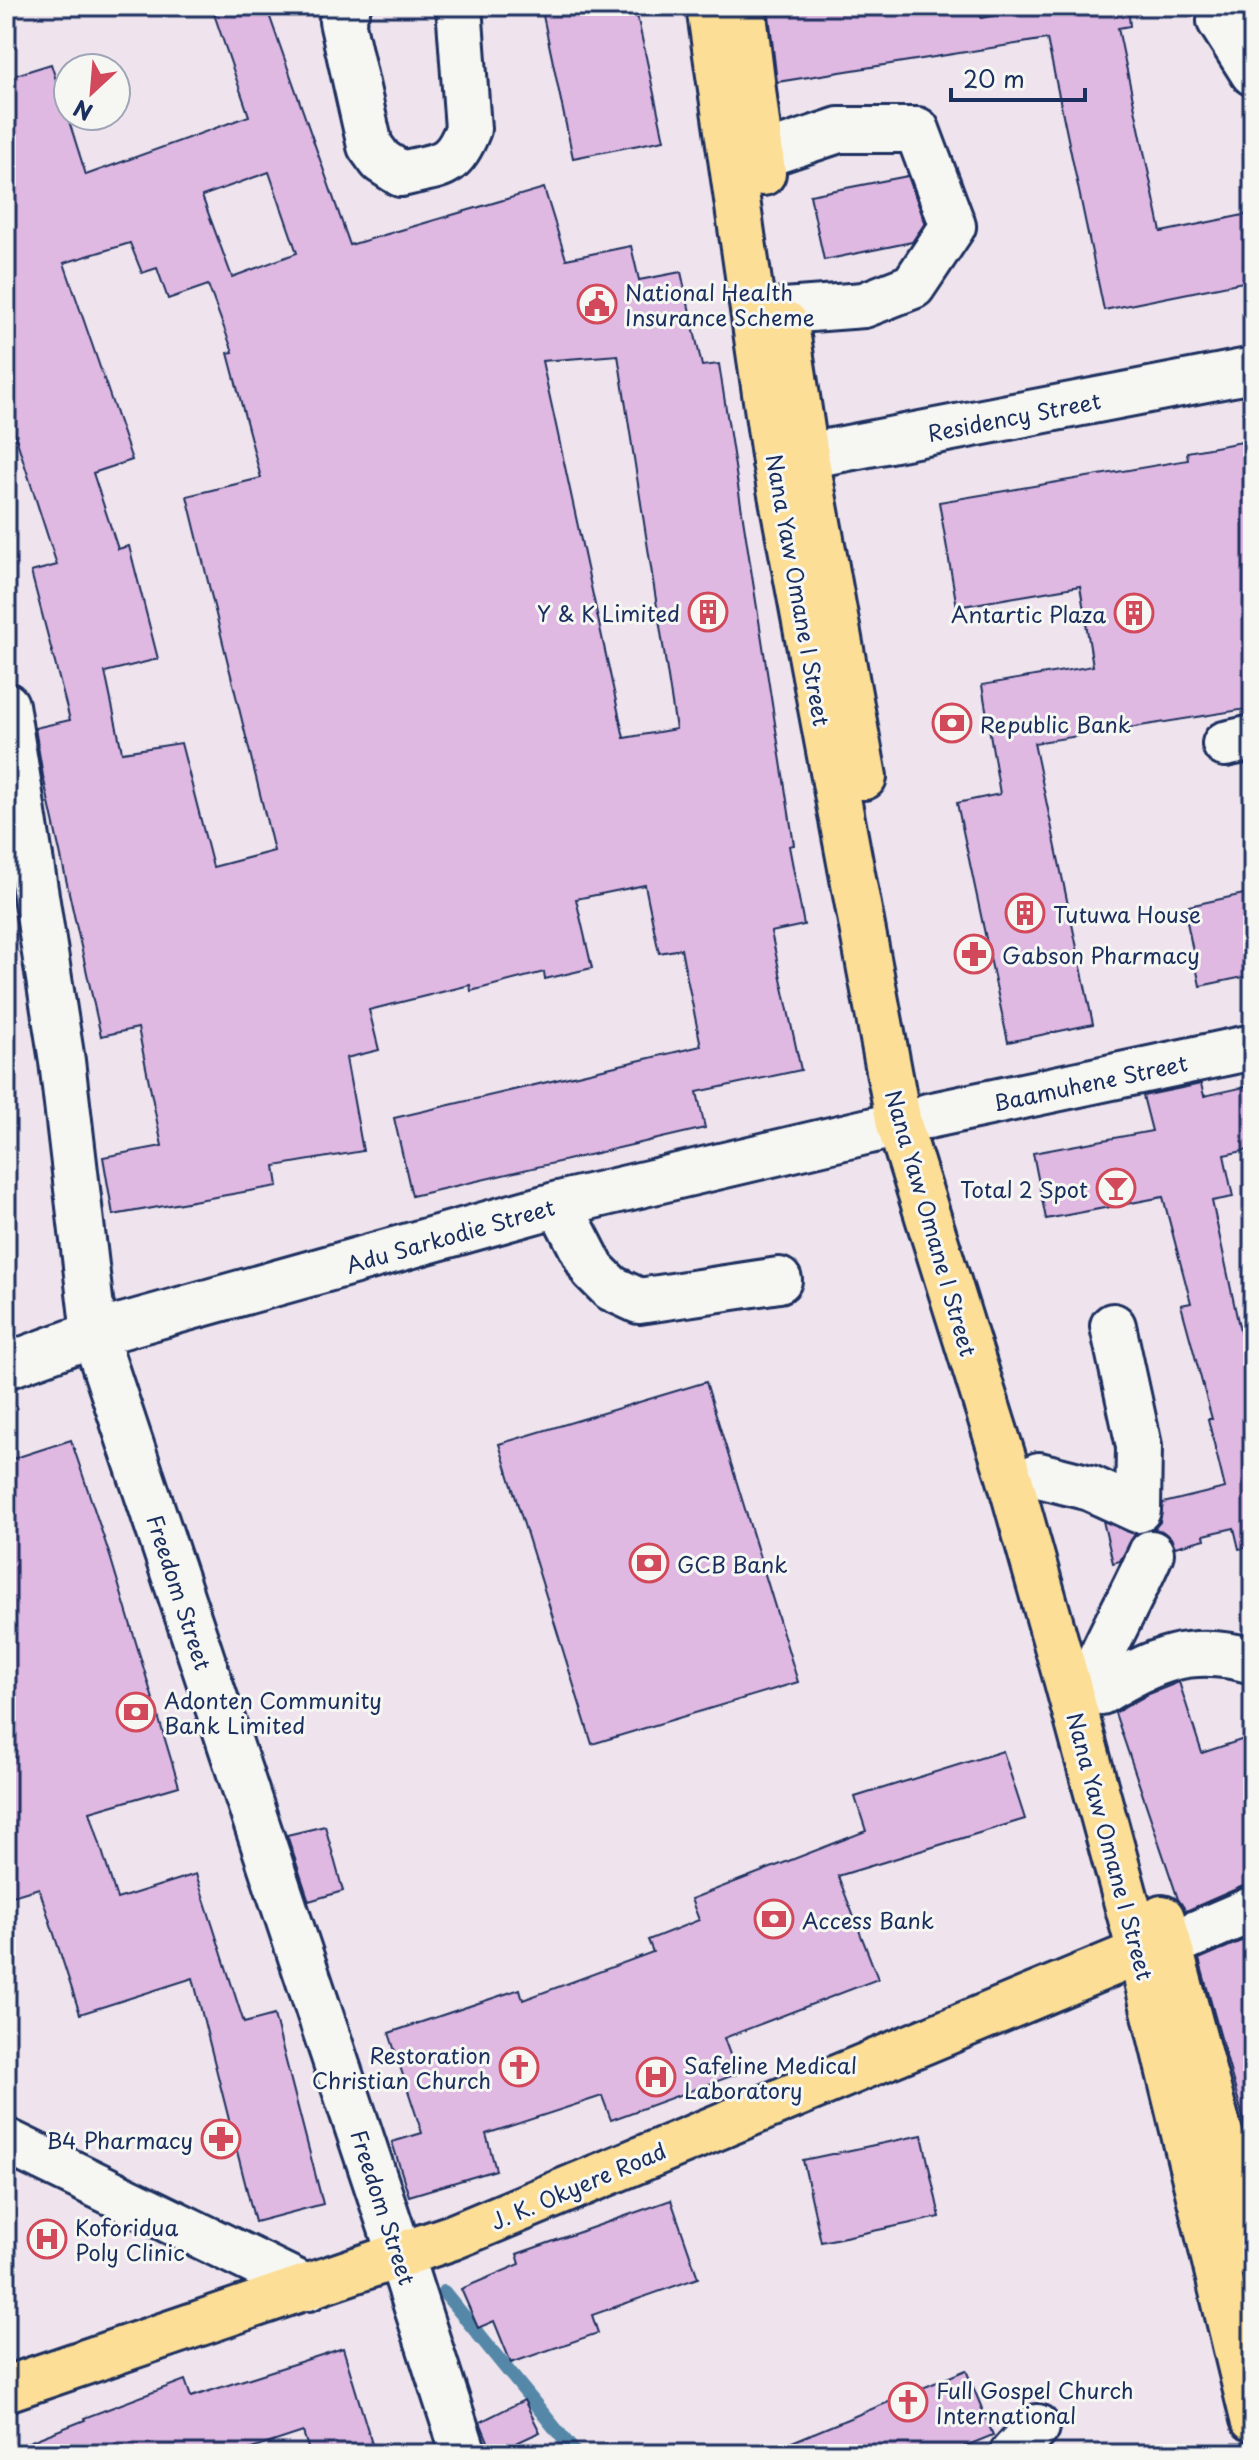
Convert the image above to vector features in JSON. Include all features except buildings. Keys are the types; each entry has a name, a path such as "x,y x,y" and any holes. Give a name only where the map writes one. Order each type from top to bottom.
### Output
{"main road":[{"name":"Nana Yaw Omane I Street","path":"709,6 791,459 889,920 913,1120 1011,1483 1154,1948 1253,2256"},
{"name":"Nana Yaw Omane I Street","path":"743,6 784,311 791,459"},
{"name":"Nana Yaw Omane I Street","path":"913,1120 1039,1475 1098,1681 1253,2419"},
{"name":"J. K. Okyere Road","path":"6,2389 453,2237 1154,1948"}],"street":[{"path":"348,6 342,21 370,146 381,161 401,174 449,162 461,147 468,129 459,6"},
{"path":"1220,21 1253,73"},
{"path":"761,156 839,130 917,130 953,226 913,286 864,305 784,311"},
{"name":"Residency Street","path":"791,459 1253,370"},
{"name":"Freedom Street","path":"6,705 62,1061 94,1334 464,2454"},
{"name":"Baamuhene Street","path":"913,1120 1253,1047"},
{"name":"Adu Sarkodie Street","path":"6,1366 94,1334 559,1204 913,1120"},
{"path":"559,1204 593,1270 611,1288 639,1301 779,1280"},
{"path":"1039,1475 1090,1488 1138,1510 1139,1446 1113,1326"},
{"path":"1098,1681 1110,1636 1132,1599 1151,1553"},
{"path":"1098,1681 1149,1663 1192,1653 1253,1661"},
{"path":"1154,1948 1253,1909"},
{"path":"6,2141 308,2288"}],"waterway":[{"path":"444,2292 576,2454"}],"place":[{"name":"National Health Insurance Scheme","path":"597,304"},
{"name":"Y & K Limited","path":"708,612"},
{"name":"Antartic Plaza","path":"1134,613"},
{"name":"Republic Bank","path":"952,723"},
{"name":"Tutuwa House","path":"1025,913"},
{"name":"Gabson Pharmacy","path":"974,954"},
{"name":"Total 2 Spot","path":"1116,1188"},
{"name":"GCB Bank","path":"649,1563"},
{"name":"Adonten Community Bank Limited","path":"136,1712"},
{"name":"Access Bank","path":"774,1919"},
{"name":"Restoration Christian Church","path":"519,2067"},
{"name":"Safeline Medical Laboratory","path":"656,2077"},
{"name":"B4 Pharmacy","path":"221,2139"},
{"name":"Koforidua Poly Clinic","path":"47,2239"},
{"name":"Full Gospel Church International","path":"908,2402"}]}
